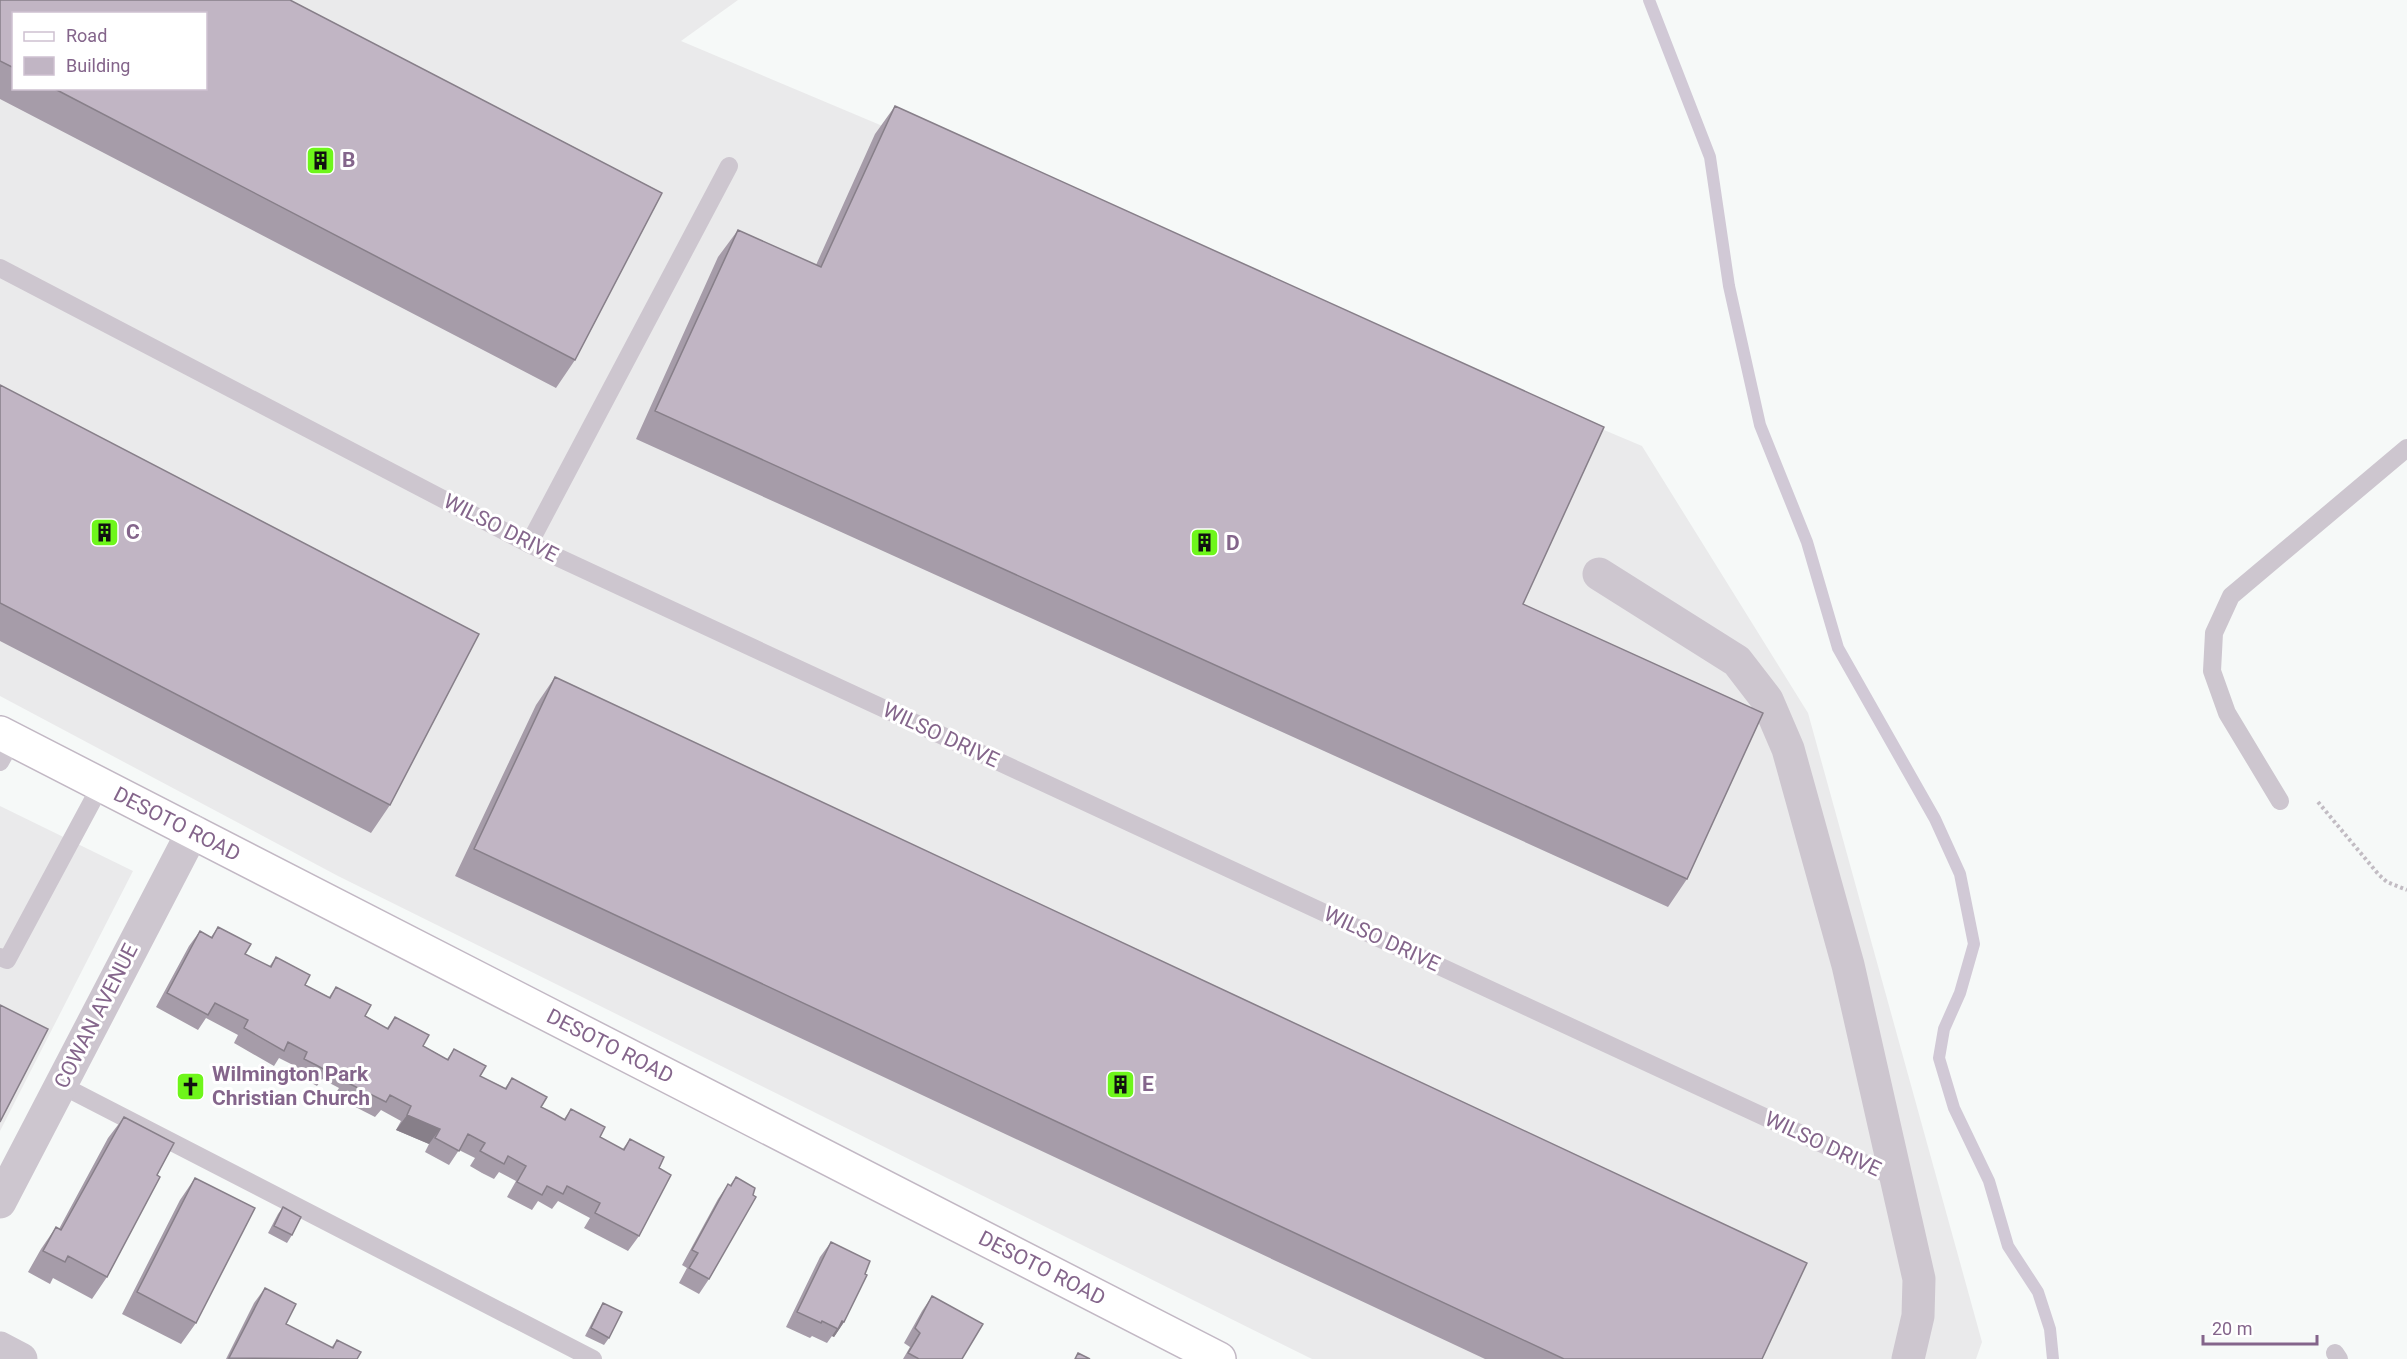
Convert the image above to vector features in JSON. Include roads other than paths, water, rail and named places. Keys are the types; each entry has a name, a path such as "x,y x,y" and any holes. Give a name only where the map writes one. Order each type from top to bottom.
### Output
{"street":[{"name":"WILSO DRIVE","path":"1599,574 1737,662 1767,700 1788,749 1848,965 1894,1177 1919,1279 1918,1316 1906,1354"},
{"name":"DESOTO ROAD","path":"4,745 101,784 1219,1359"},
{"name":"COWAN AVENUE","path":"0,1202 193,831"},
{"path":"0,1348 21,1359"}],"lane":[{"path":"529,544 729,166"},
{"name":"WILSO DRIVE","path":"0,268 529,544 1894,1177"},
{"path":"2280,801 2227,713 2212,671 2214,633 2231,596 2407,448"},
{"path":"0,957 7,960 101,784"},
{"path":"61,1085 569,1354 593,1359"}],"waterway":[{"path":"1649,0 1710,157 1729,286 1760,425 1807,542 1838,648 1935,819 1960,874 1974,944 1960,993 1944,1029 1939,1058 1954,1108 1989,1181 2008,1246 2038,1292 2050,1329 2053,1359"}],"place":[{"name":"B","path":"321,160"},
{"name":"C","path":"105,532"},
{"name":"D","path":"1205,543"},
{"name":"E","path":"1121,1084"},
{"name":"Wilmington Park Christian Church","path":"191,1086"}]}
